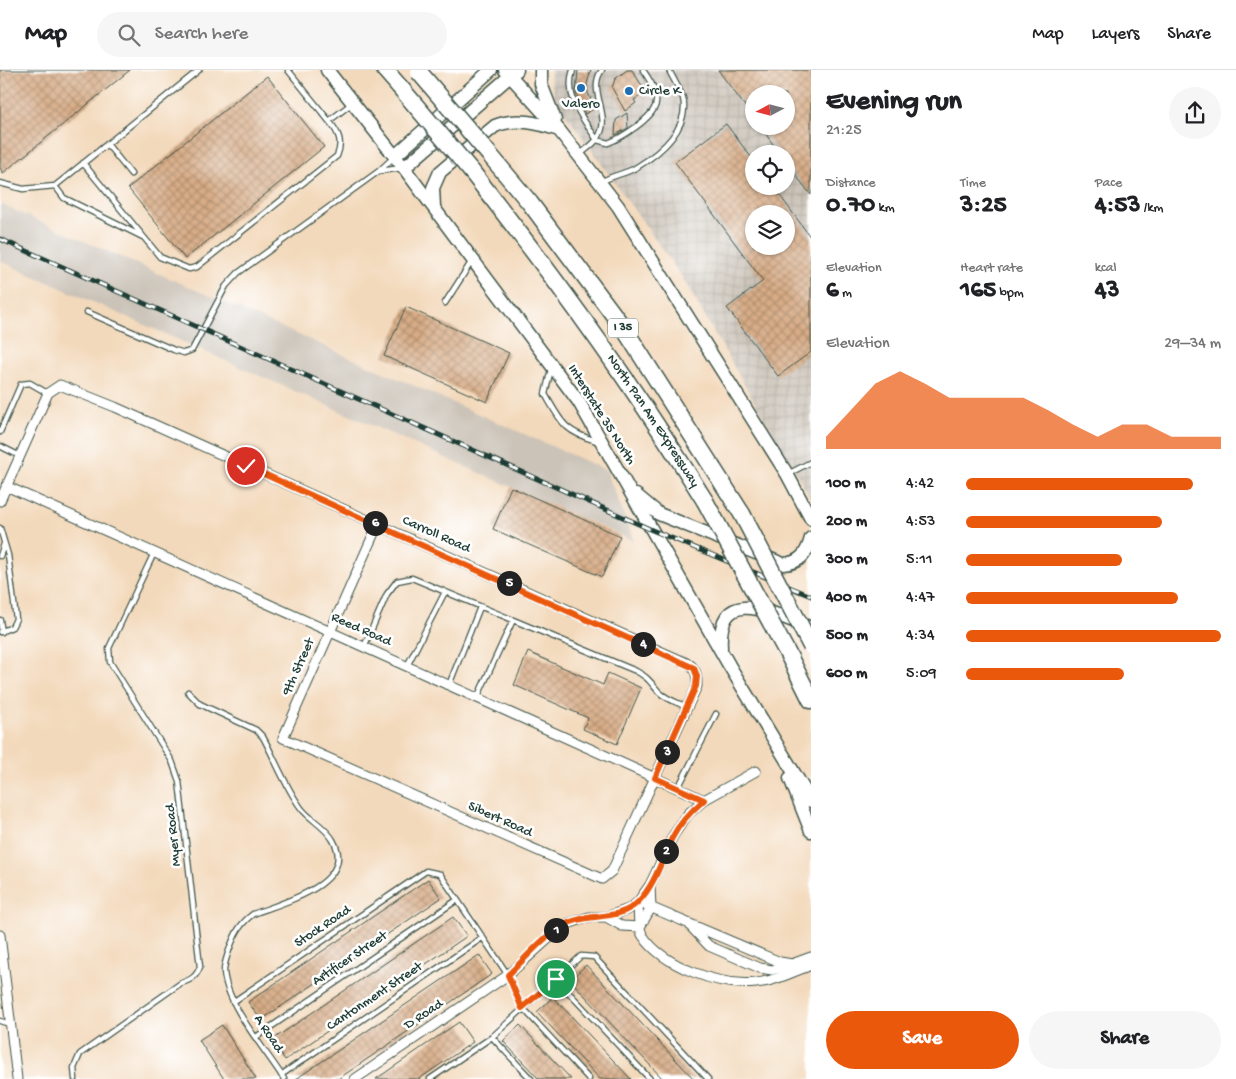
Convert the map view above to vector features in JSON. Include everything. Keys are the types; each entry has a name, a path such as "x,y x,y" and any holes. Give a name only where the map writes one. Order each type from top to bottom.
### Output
{"highway":[{"name":"North Pan Am Expressway","path":"385,70 472,172 600,340 637,392 704,501 811,700"},
{"name":"North Pan Am Expressway","path":"418,71 548,227 624,330 742,514 811,646"},
{"path":"803,684 811,706"}],"main road":[{"name":"Interstate 35 North","path":"328,70 434,207 579,402 721,650 811,801"},
{"path":"395,156 491,70"},
{"path":"541,70 541,84 559,130"},
{"path":"404,168 511,72 618,206 787,474 811,519"},
{"path":"434,207 433,188 440,172 494,126 523,121 559,130"},
{"path":"629,488 659,514 783,564 793,563 803,557 811,538"},
{"path":"721,650 720,627 729,613 738,608 751,606 811,628"},
{"path":"776,740 811,831"}],"street":[{"name":"Carroll Road","path":"52,390 60,385 114,407 688,664 694,668 697,676 696,686 655,778"},
{"path":"0,501 52,390"},
{"name":"Reed Road","path":"6,486 704,800"},
{"name":"9th Street","path":"283,738 378,524"},
{"name":"Sibert Road","path":"283,738 602,879 612,871 655,778"},
{"path":"606,917 629,909 638,902 650,885 673,836 688,814 704,800 756,771"},
{"path":"640,927 651,908 650,885"},
{"path":"638,902 780,962 792,964"},
{"path":"638,902 642,935 668,961 688,970 728,982 755,983 777,978 811,966"},
{"path":"606,917 622,926 640,927"},
{"name":"D Road","path":"355,1079 508,975 564,925 576,920 606,917"},
{"path":"689,924 709,946 760,968 772,970 811,957"},
{"path":"0,935 17,1079"}],"lane":[{"path":"0,183 23,189 55,186 199,70"},
{"path":"83,163 160,257 189,269 197,267 337,156 341,148 340,138 329,121 288,70"},
{"path":"573,70 570,85 571,96 597,140 602,143 613,141 652,113 656,104 655,93 643,70"},
{"path":"579,155 597,140 601,133 602,114 596,81 602,70"},
{"path":"600,183 612,176 636,168 673,137 682,124 683,98 669,70"},
{"path":"329,121 353,102"},
{"path":"107,144 131,174"},
{"path":"87,312 174,350 184,353 192,350 226,286 238,273 379,172 395,156"},
{"path":"379,172 389,168 404,168"},
{"path":"55,186 64,198 144,238"},
{"path":"445,303 473,260"},
{"path":"552,365 545,394 560,419 576,435 602,442"},
{"path":"0,432 21,384 30,383 52,390"},
{"path":"0,446 20,456"},
{"path":"787,474 811,462"},
{"path":"0,528 5,542 16,619 12,627 1,632 0,620"},
{"path":"0,556 5,542"},
{"name":"Myer Road","path":"75,1079 74,1068 80,1054 181,983 192,979 198,974 200,967 180,780 172,761 110,662 109,654 109,648 155,552"},
{"path":"364,647 387,594 397,581 412,578 647,676 666,697 687,707"},
{"path":"407,666 445,592"},
{"path":"449,685 480,606"},
{"path":"478,698 513,620"},
{"name":"A Road","path":"188,692 200,704 256,730 263,737 301,808 328,832 337,852 337,865 329,879 318,887 253,914 237,929 224,969 226,984 233,1002 283,1077"},
{"path":"678,788 716,714"},
{"name":"Stock Road","path":"233,1002 426,871 440,874 457,900"},
{"path":"457,900 508,975 522,1008 589,1079"},
{"name":"Artificer Street","path":"256,1036 457,900"},
{"name":"Cantonment Street","path":"283,1077 482,938"},
{"path":"430,1079 492,1037 581,956 588,955 594,957 708,1079"},
{"path":"556,979 650,1079"},
{"path":"0,1021 11,1024"},
{"path":"492,1037 531,1079"}],"shaded area":[{"path":"551,70 811,70 811,499 682,277 555,99 550,80"},
{"path":"0,204 606,470 634,541 0,261"}],"building":[{"path":"0,70 130,70 3,173 0,168"},
{"name":"Valero","path":"578,70 591,70 587,84 588,93 595,108 585,114 576,93"},
{"name":"Circle K","path":"627,70 632,70 646,92 634,100 636,103 625,111 612,88 615,79"},
{"path":"718,70 811,70 811,195 795,174 795,145 774,145 766,135 795,135 795,85 745,85 745,106"},
{"path":"267,76 324,147 185,259 128,188"},
{"path":"627,113 628,128 615,135 616,120"},
{"path":"726,124 745,149 745,195 780,195 787,205 745,205 745,255 795,255 795,216 811,238 811,352 778,376 727,308 763,281 675,162"},
{"path":"406,307 509,353 487,402 384,356"},
{"path":"511,487 620,536 602,577 493,529"},
{"path":"528,652 603,685 608,673 641,688 617,744 583,729 588,718 514,685"},
{"path":"428,879 441,898 261,1020 248,1002"},
{"path":"453,917 467,936 285,1060 272,1040"},
{"path":"479,955 492,974 338,1079 296,1079"},
{"path":"586,965 694,1079 663,1079 570,980"},
{"path":"553,997 631,1079 600,1079 537,1012"},
{"path":"459,1022 473,1042 419,1079 376,1079"},
{"path":"222,1025 256,1079 224,1079 199,1040"},
{"path":"520,1025 571,1079 539,1079 503,1041"}],"railway":[{"path":"0,239 652,530 811,596"}],"place":[{"name":"Valero","path":"581,88"},
{"name":"Circle K","path":"629,91"}],"route":[{"path":"246,466 694,668 697,676 696,686 655,778 704,800 688,814 673,836 650,885 638,902 629,909 606,917 589,917 564,925 508,975 522,1008 556,979"}]}
